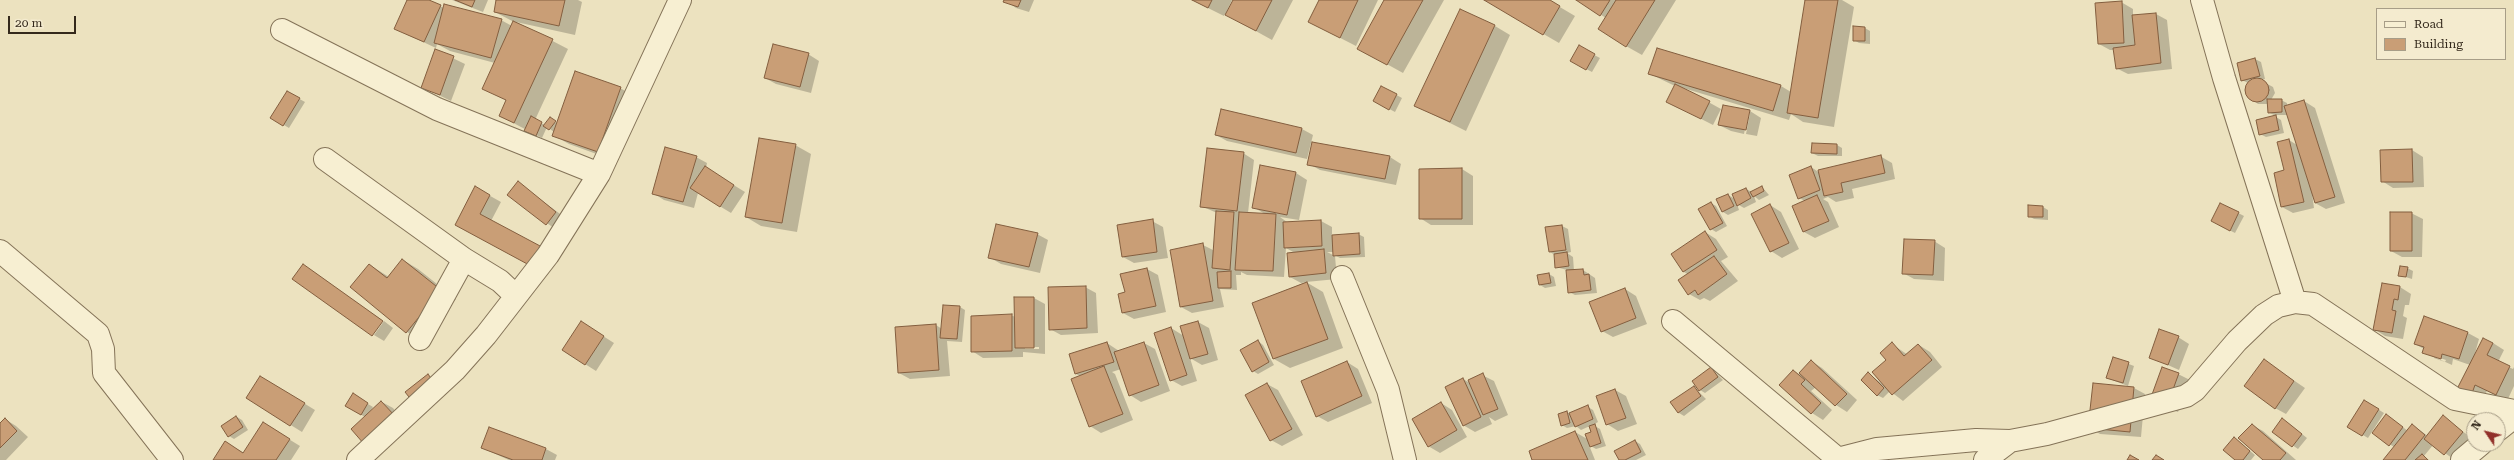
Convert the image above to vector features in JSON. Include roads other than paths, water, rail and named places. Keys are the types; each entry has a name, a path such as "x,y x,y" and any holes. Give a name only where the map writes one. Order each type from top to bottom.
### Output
{"street":[{"path":"358,460 454,370 486,335 548,255 599,174 680,0"},
{"path":"2202,0 2224,78 2294,302"},
{"path":"282,30 438,109 599,174"},
{"path":"325,159 464,258 500,281 516,296"},
{"path":"0,251 98,334 104,349 104,373 172,460"},
{"path":"420,339 464,258"},
{"path":"1342,277 1388,390 1405,460"},
{"path":"1673,321 1836,460 1877,449 1976,440 2010,441 2047,434 2186,396 2196,390 2237,341 2264,315 2278,306 2294,302 2312,304 2455,399 2514,410"},
{"path":"2506,423 2514,416"},
{"path":"1985,460 2010,441"},
{"path":"2462,460 2472,452"}]}
